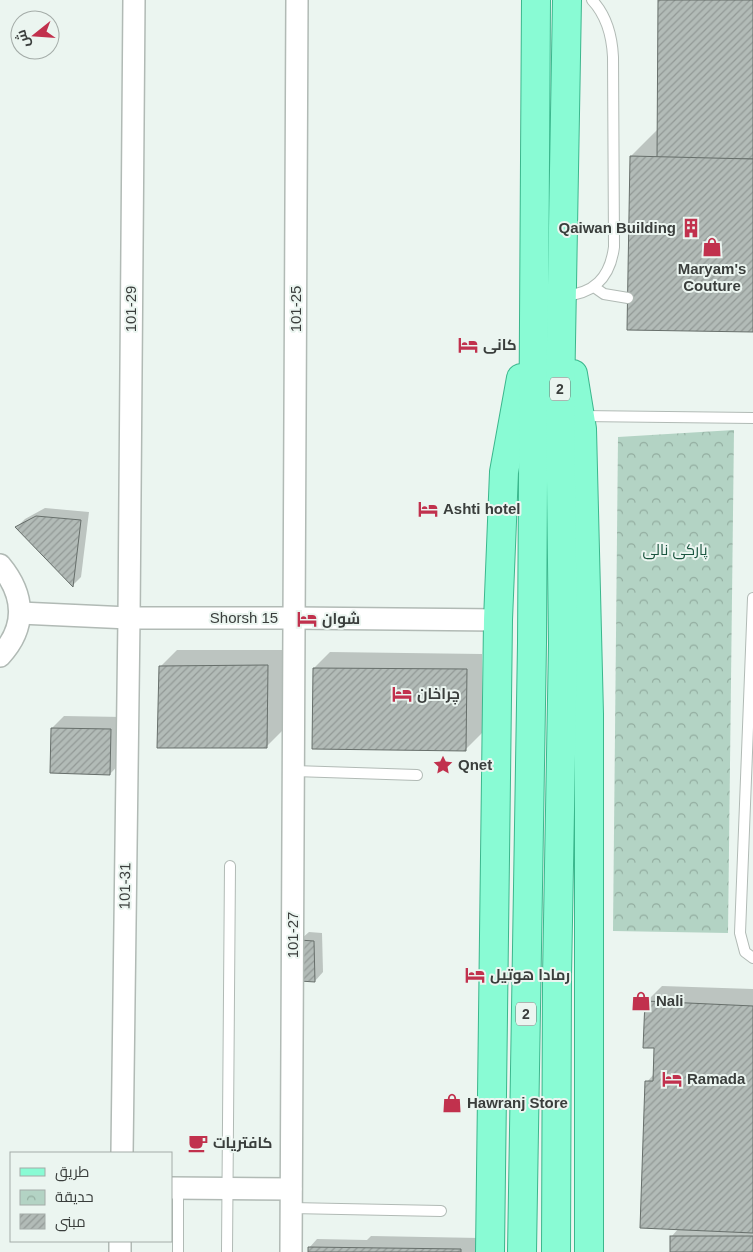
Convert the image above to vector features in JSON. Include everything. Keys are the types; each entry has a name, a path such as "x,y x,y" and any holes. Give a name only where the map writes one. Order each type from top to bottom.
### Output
{"main road":[{"name":"2","path":"522,1252 532,643 536,0"},
{"name":"2","path":"556,1252 557,977 563,644 560,399 567,0"},
{"path":"561,303 582,430 589,714 589,1252"},
{"path":"490,1252 498,620 504,472 534,308"}],"street":[{"name":"101-29","path":"129,618 134,0"},
{"name":"101-25","path":"294,618 297,0"},
{"path":"0,565 10,578 18,594 20,613 17,630 9,646 0,656"},
{"name":"Shorsh 15","path":"20,613 129,618 498,620"},
{"name":"101-31","path":"122,1152 129,618"},
{"name":"101-27","path":"291,1252 294,618"},
{"path":"175,1188 228,1188 291,1198"}],"lane":[{"path":"561,303 594,287 602,279 608,269 614,247 614,67 612,39 606,21 592,0"},
{"path":"594,287 610,296 628,298"},
{"path":"580,416 753,418"},
{"path":"753,598 740,933 745,952 753,958"},
{"path":"294,771 417,775"},
{"path":"228,1252 230,866"},
{"path":"175,1188 178,1252"},
{"path":"291,1198 441,1211"}],"green space":[{"name":"پارکی نالی","path":"734,430 728,933 613,931 618,437"}],"building":[{"path":"658,0 753,0 753,159 657,158"},
{"name":"Qaiwan Building","path":"630,156 753,159 753,332 627,330"},
{"path":"36,516 81,520 73,587 15,527"},
{"path":"268,665 267,748 157,748 159,666"},
{"path":"313,668 467,669 466,751 312,749"},
{"path":"51,728 111,729 110,775 50,773"},
{"path":"299,940 314,941 315,982 300,981"},
{"path":"645,1001 753,1006 753,1233 640,1228 645,1081 653,1081 654,1048 643,1048"},
{"path":"670,1236 753,1236 753,1252 670,1252"},
{"path":"308,1247 461,1249 461,1252 308,1252"}],"place":[{"name":"Qaiwan Building","path":"691,228"},
{"name":"Maryam's Couture","path":"712,247"},
{"name":"کانی","path":"468,345"},
{"name":"Ashti hotel","path":"428,509"},
{"name":"شوان","path":"307,619"},
{"name":"چراخان","path":"402,694"},
{"name":"Qnet","path":"443,765"},
{"name":"رمادا هوتيل","path":"475,975"},
{"name":"Nali","path":"641,1001"},
{"name":"Ramada","path":"672,1079"},
{"name":"Hawranj Store","path":"452,1103"},
{"name":"كافتريات","path":"198,1143"}]}
